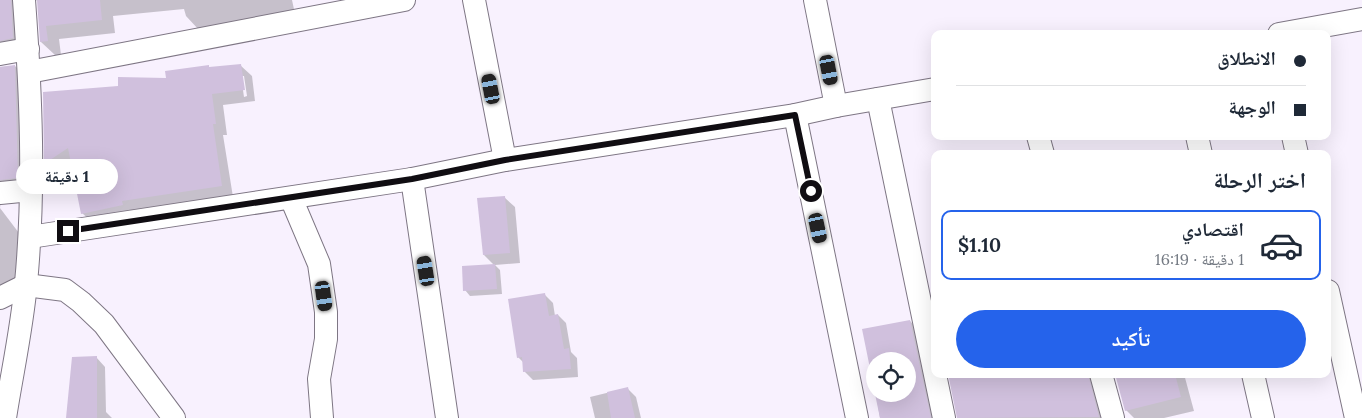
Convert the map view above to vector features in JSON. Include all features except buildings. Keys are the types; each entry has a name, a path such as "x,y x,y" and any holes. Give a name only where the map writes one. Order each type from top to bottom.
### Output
{"street":[{"path":"5,418 26,285 30,237 32,190 29,72 24,0"},
{"path":"29,72 404,0"},
{"path":"474,0 505,160"},
{"path":"816,0 836,106"},
{"path":"1361,0 1362,4"},
{"path":"1301,30 1362,19"},
{"path":"0,54 28,49"},
{"path":"30,237 412,179 505,160 795,115 931,90"},
{"path":"878,100 931,355"},
{"path":"795,115 857,418"},
{"path":"412,179 447,418"},
{"path":"0,194 32,190"},
{"path":"291,198 319,264 326,312 326,339 319,379 322,418"},
{"path":"0,298 26,285 65,290 104,324 174,418"},
{"path":"1331,305 1356,418"},
{"path":"936,378 944,418"},
{"path":"1102,378 1113,418"},
{"path":"1254,378 1263,418"}],"route":[{"path":"68,231 412,179 505,160 795,115 811,191"}]}
